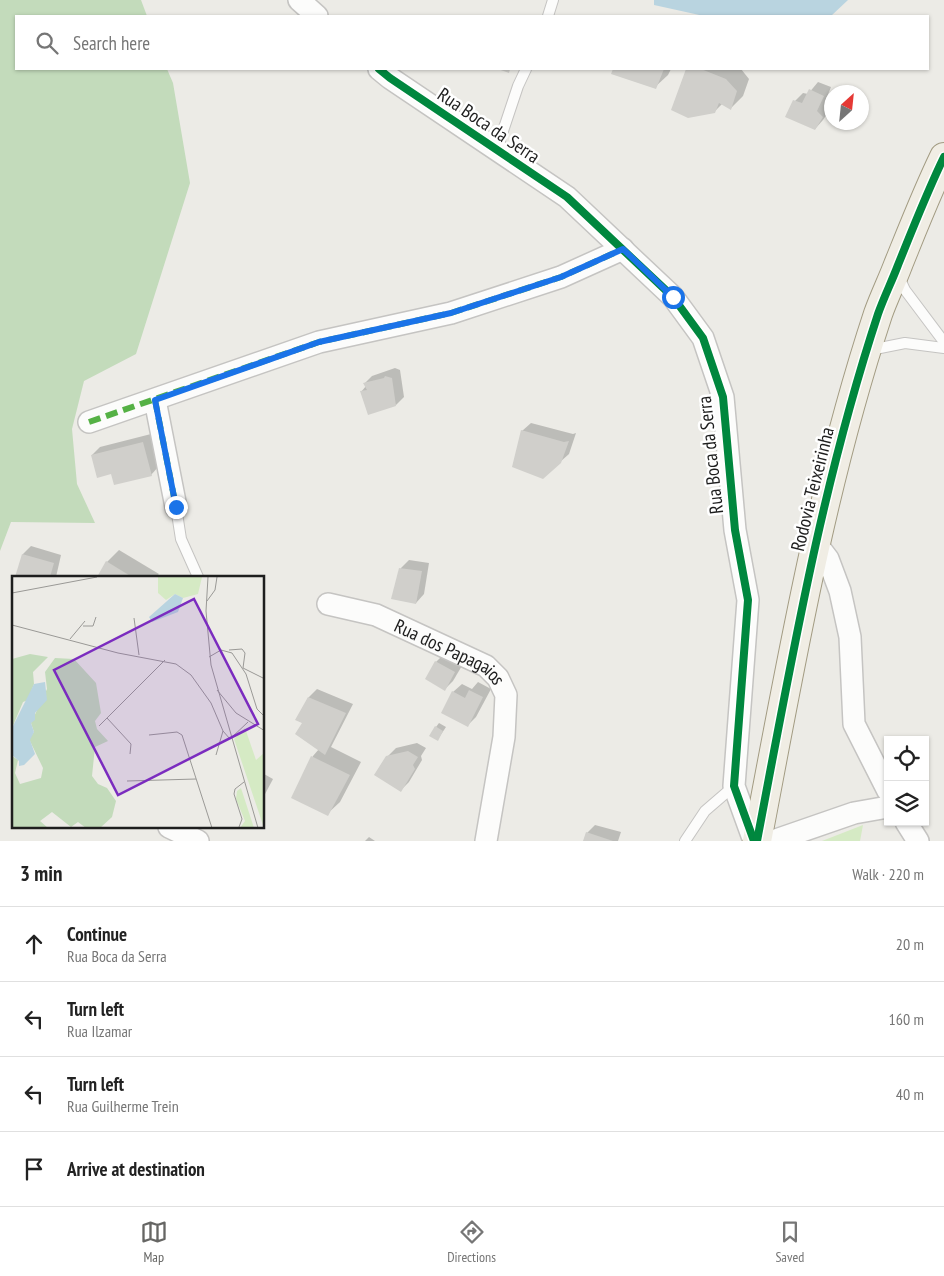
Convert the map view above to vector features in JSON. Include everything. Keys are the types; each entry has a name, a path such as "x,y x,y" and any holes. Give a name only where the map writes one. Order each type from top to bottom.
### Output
{"main road":[{"name":"Rodovia Teixeirinha","path":"755,841 815,542 851,400 879,311 927,193 944,157"}],"street":[{"path":"299,0 317,15"},
{"name":"Rua Boca da Serra","path":"380,70 567,197 673,297 703,338 723,397 735,530 748,600 734,786 755,841"},
{"path":"89,422 319,342 451,313 561,277 623,249"},
{"path":"155,400 176,507"},
{"path":"815,542 828,559 840,591 850,637 854,724 884,783"},
{"name":"Rua dos Papagaios","path":"328,604 376,615 486,666 498,678 506,695 504,737 486,841"},
{"path":"774,841 854,814 884,808"},
{"path":"909,826 918,841"},
{"path":"171,828 198,841"}],"lane":[{"path":"548,15 553,0"},
{"path":"497,149 518,86 526,70"},
{"path":"896,270 905,290 944,342"},
{"path":"866,351 906,343 944,348"},
{"path":"176,507 181,539 198,576"},
{"path":"685,841 705,811 734,786"}],"green space":[{"path":"0,0 141,0 147,15 15,15 15,70 167,70 173,83 190,183 136,354 84,381 72,429 77,484 95,523 11,522 0,551"},
{"path":"863,825 860,841 822,841"}],"water":[{"path":"654,0 848,0 832,15 699,15 654,5"}],"building":[{"path":"613,70 664,70 656,89 611,74"},
{"path":"686,70 704,70 726,79 737,91 731,110 719,103 715,113 688,118 671,110"},
{"path":"809,89 824,96 817,111 823,117 815,130 785,117 793,100 802,103"},
{"path":"385,376 392,378 396,406 368,415 360,391 367,390 363,383 384,378"},
{"path":"521,430 564,442 569,441 561,463 543,479 512,467"},
{"path":"143,442 152,476 114,485 111,474 97,478 91,455"},
{"path":"22,554 54,563 50,576 15,576"},
{"path":"106,561 130,576 98,576"},
{"path":"399,568 422,571 416,604 391,599"},
{"path":"435,661 455,672 445,691 425,679"},
{"path":"469,690 483,697 468,727 441,713 452,691 465,698"},
{"path":"308,697 346,713 325,755 295,734 302,723 295,720"},
{"path":"435,726 443,731 438,741 429,736"},
{"path":"408,751 418,757 413,765 415,769 401,792 374,775 386,756"},
{"path":"311,756 350,775 328,816 291,798"},
{"path":"586,832 613,841 583,841"}],"marked path":[{"path":"89,422 319,342 451,313 561,277 623,249"},
{"path":"155,400 176,507"}],"cycle path":[{"path":"380,70 567,197 673,297 703,338 723,397 735,530 748,600 734,786 754,841"},
{"path":"757,841 809,576 840,444 878,314 920,210 944,157"}],"route":[{"path":"176,507 155,400 319,342 451,313 561,277 623,249 673,297"}]}
